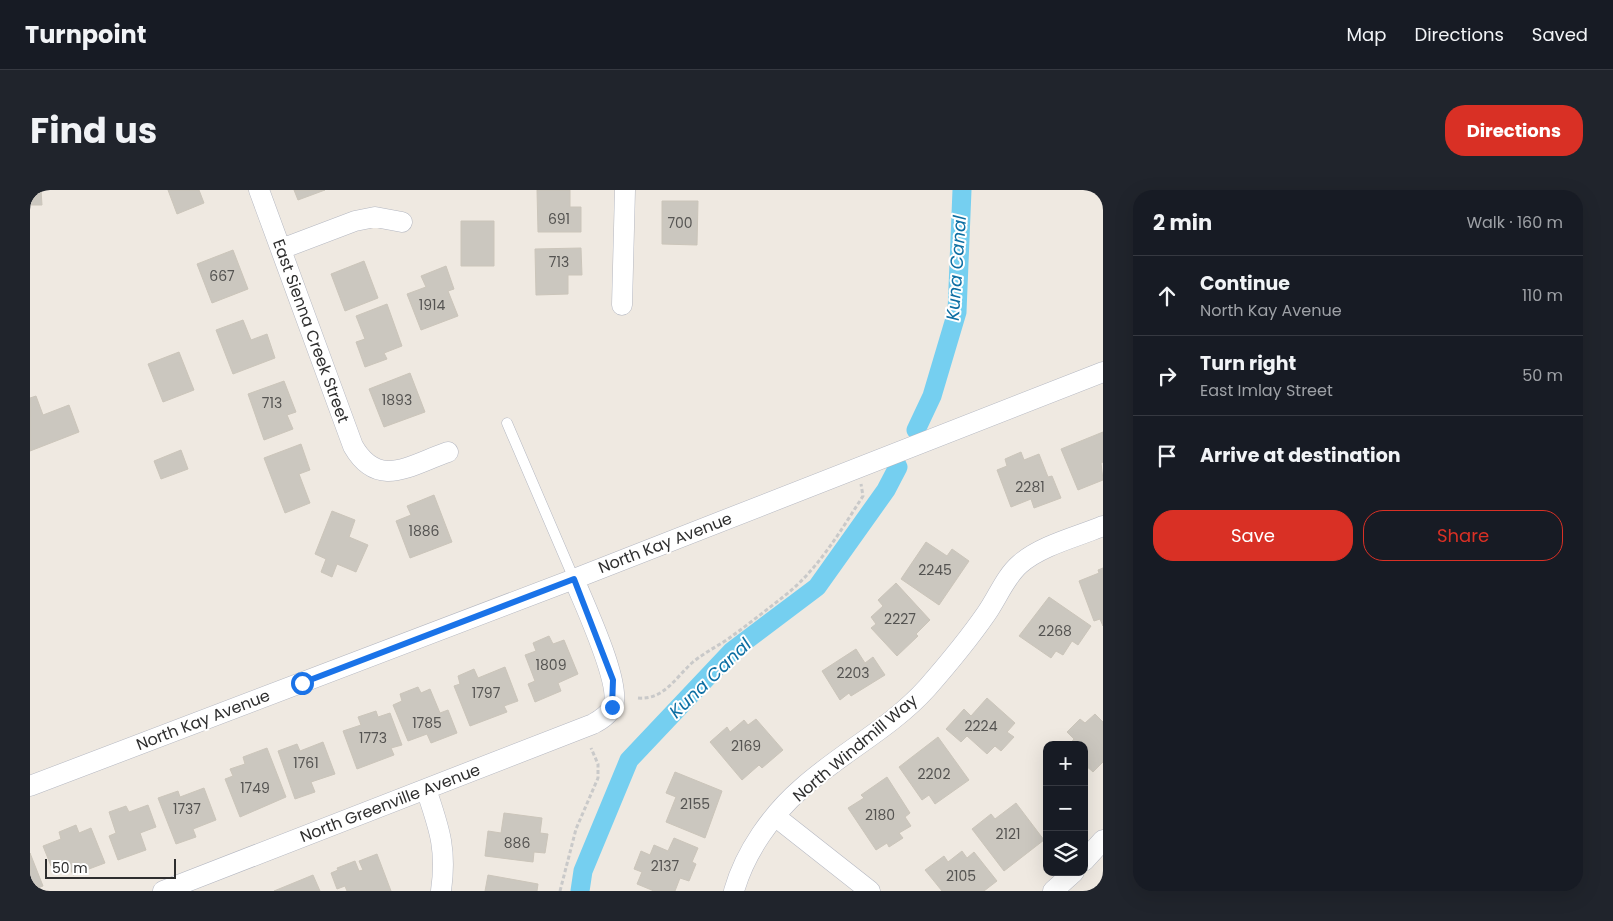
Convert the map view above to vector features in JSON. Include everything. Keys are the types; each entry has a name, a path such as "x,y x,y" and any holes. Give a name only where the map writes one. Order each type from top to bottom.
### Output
{"street":[{"name":"East Sienna Creek Street","path":"259,190 352,446 360,459 370,468 383,472 398,470 448,452"},
{"path":"622,305 625,190"},
{"path":"281,249 355,221 375,216 402,222"},
{"name":"North Kay Avenue","path":"30,786 574,579 1103,372"},
{"name":"North Windmill Way","path":"734,891 753,847 776,817 802,788 895,719 925,690 961,648 988,611 1010,574 1022,562 1037,553 1103,526"},
{"name":"North Greenville Avenue","path":"163,891 593,724 604,717 612,707 613,680 574,579"},
{"path":"426,789 442,838 444,872 441,891"},
{"path":"776,817 870,891"},
{"path":"1088,857 1103,840"},
{"path":"1053,891 1070,876"}],"lane":[{"path":"507,423 574,579"}],"path":[{"path":"638,698 652,697 660,694 692,663 730,638 784,597 819,560 863,496 861,484"},
{"path":"560,891 576,829 598,778 598,764 591,748"}],"building":[{"path":"30,190 41,190 42,205 30,205"},
{"path":"168,190 199,190 204,203 177,214"},
{"path":"294,190 325,190 298,200"},
{"path":"537,190 570,190 570,207 581,207 581,232 538,232"},
{"path":"662,201 698,201 697,245 662,244"},
{"path":"461,221 494,221 494,266 461,266"},
{"path":"581,248 582,275 568,275 568,294 536,295 535,249"},
{"path":"233,250 248,289 212,303 197,264"},
{"path":"364,261 378,298 345,311 331,274"},
{"path":"446,266 454,289 448,291 458,316 421,330 407,294 426,287 421,276"},
{"path":"387,304 402,346 384,353 387,359 365,367 356,342 365,339 356,316"},
{"path":"243,320 251,340 267,334 275,358 233,374 216,330"},
{"path":"179,352 194,390 163,402 148,364"},
{"path":"410,373 425,412 384,427 369,389"},
{"path":"284,381 296,412 287,415 293,429 264,440 248,394"},
{"path":"36,396 43,415 69,405 79,432 30,451 30,398"},
{"path":"1103,432 1103,462 1101,463 1103,480 1078,490 1061,449"},
{"path":"301,444 310,470 299,474 310,503 285,513 264,458"},
{"path":"181,450 188,469 161,479 154,461"},
{"path":"1021,452 1024,460 1039,454 1048,477 1052,476 1061,498 1034,508 1031,499 1011,507 997,470 1007,466 1005,459"},
{"path":"434,495 452,542 410,558 396,521 411,515 407,506"},
{"path":"332,511 355,520 349,537 368,545 356,572 337,564 332,577 321,572 326,559 315,554"},
{"path":"926,542 947,556 952,549 969,561 939,605 901,579"},
{"path":"1103,568 1103,626 1100,619 1094,621 1079,581 1099,573 1098,570"},
{"path":"896,583 930,620 916,634 918,636 897,656 871,628 876,624 871,617 883,606 878,600"},
{"path":"1049,597 1091,626 1078,645 1072,641 1063,655 1056,651 1051,658 1019,636"},
{"path":"549,636 553,644 564,640 578,674 558,683 561,691 535,702 528,684 535,681 525,655 536,651 533,643"},
{"path":"856,649 865,663 873,657 885,675 851,696 849,693 840,700 822,671"},
{"path":"505,667 518,701 504,706 507,712 470,726 454,686 460,684 458,676 474,669 478,678"},
{"path":"418,687 421,693 430,689 440,713 448,710 457,733 431,743 427,734 408,741 393,705 402,701 400,694"},
{"path":"987,698 1015,723 1007,732 1014,737 1001,751 995,746 987,754 967,736 961,742 946,729 964,709 971,716"},
{"path":"376,711 378,717 390,713 402,745 391,748 394,755 357,769 343,731 361,725 358,717"},
{"path":"1095,714 1103,722 1103,762 1093,772 1088,768 1088,741 1072,741 1074,739 1067,732 1080,719 1085,723"},
{"path":"756,719 783,750 762,768 759,765 742,780 710,742 727,727 730,732 744,720 748,725"},
{"path":"938,737 969,780 935,804 929,795 922,800 899,767"},
{"path":"323,742 335,774 311,782 315,792 295,799 278,751 297,744 300,751"},
{"path":"267,748 286,797 240,817 225,779 233,776 230,769 245,764 243,757"},
{"path":"675,772 722,791 705,838 666,822 676,797 666,793"},
{"path":"887,777 910,813 905,817 911,826 899,833 903,838 889,847 887,843 876,850 848,808 864,798 861,795"},
{"path":"204,788 216,820 193,829 196,837 176,844 158,798 178,791 180,797"},
{"path":"1016,803 1043,839 1043,841 1004,871 972,829 991,814 995,819"},
{"path":"148,805 156,827 140,833 146,850 118,860 109,836 116,833 109,812 126,806 129,812"},
{"path":"504,813 542,818 540,833 548,834 545,853 534,852 533,862 485,856 488,831 501,833"},
{"path":"76,825 79,833 91,828 105,863 73,875 67,860 51,866 43,846 61,839 59,832"},
{"path":"674,838 698,848 692,862 696,864 689,881 680,878 675,891 654,891 637,884 642,872 634,869 641,851 650,855 654,845 668,851"},
{"path":"962,851 967,858 974,852 997,881 984,891 942,891 925,870 944,856 948,862"},
{"path":"30,853 43,886 30,891"},
{"path":"377,854 391,891 347,891 345,886 337,889 331,873 338,870 337,868 355,861 359,871 363,870 359,861"},
{"path":"313,875 320,891 274,891"},
{"path":"488,875 538,884 537,891 485,891"}],"waterway":[{"name":"Kuna Canal","path":"916,430 932,396 957,312 962,190"},
{"name":"Kuna Canal","path":"580,891 583,871 629,760 732,651 817,587 886,490 898,467"}],"route":[{"path":"302,683 574,579 613,680 612,707"}]}
